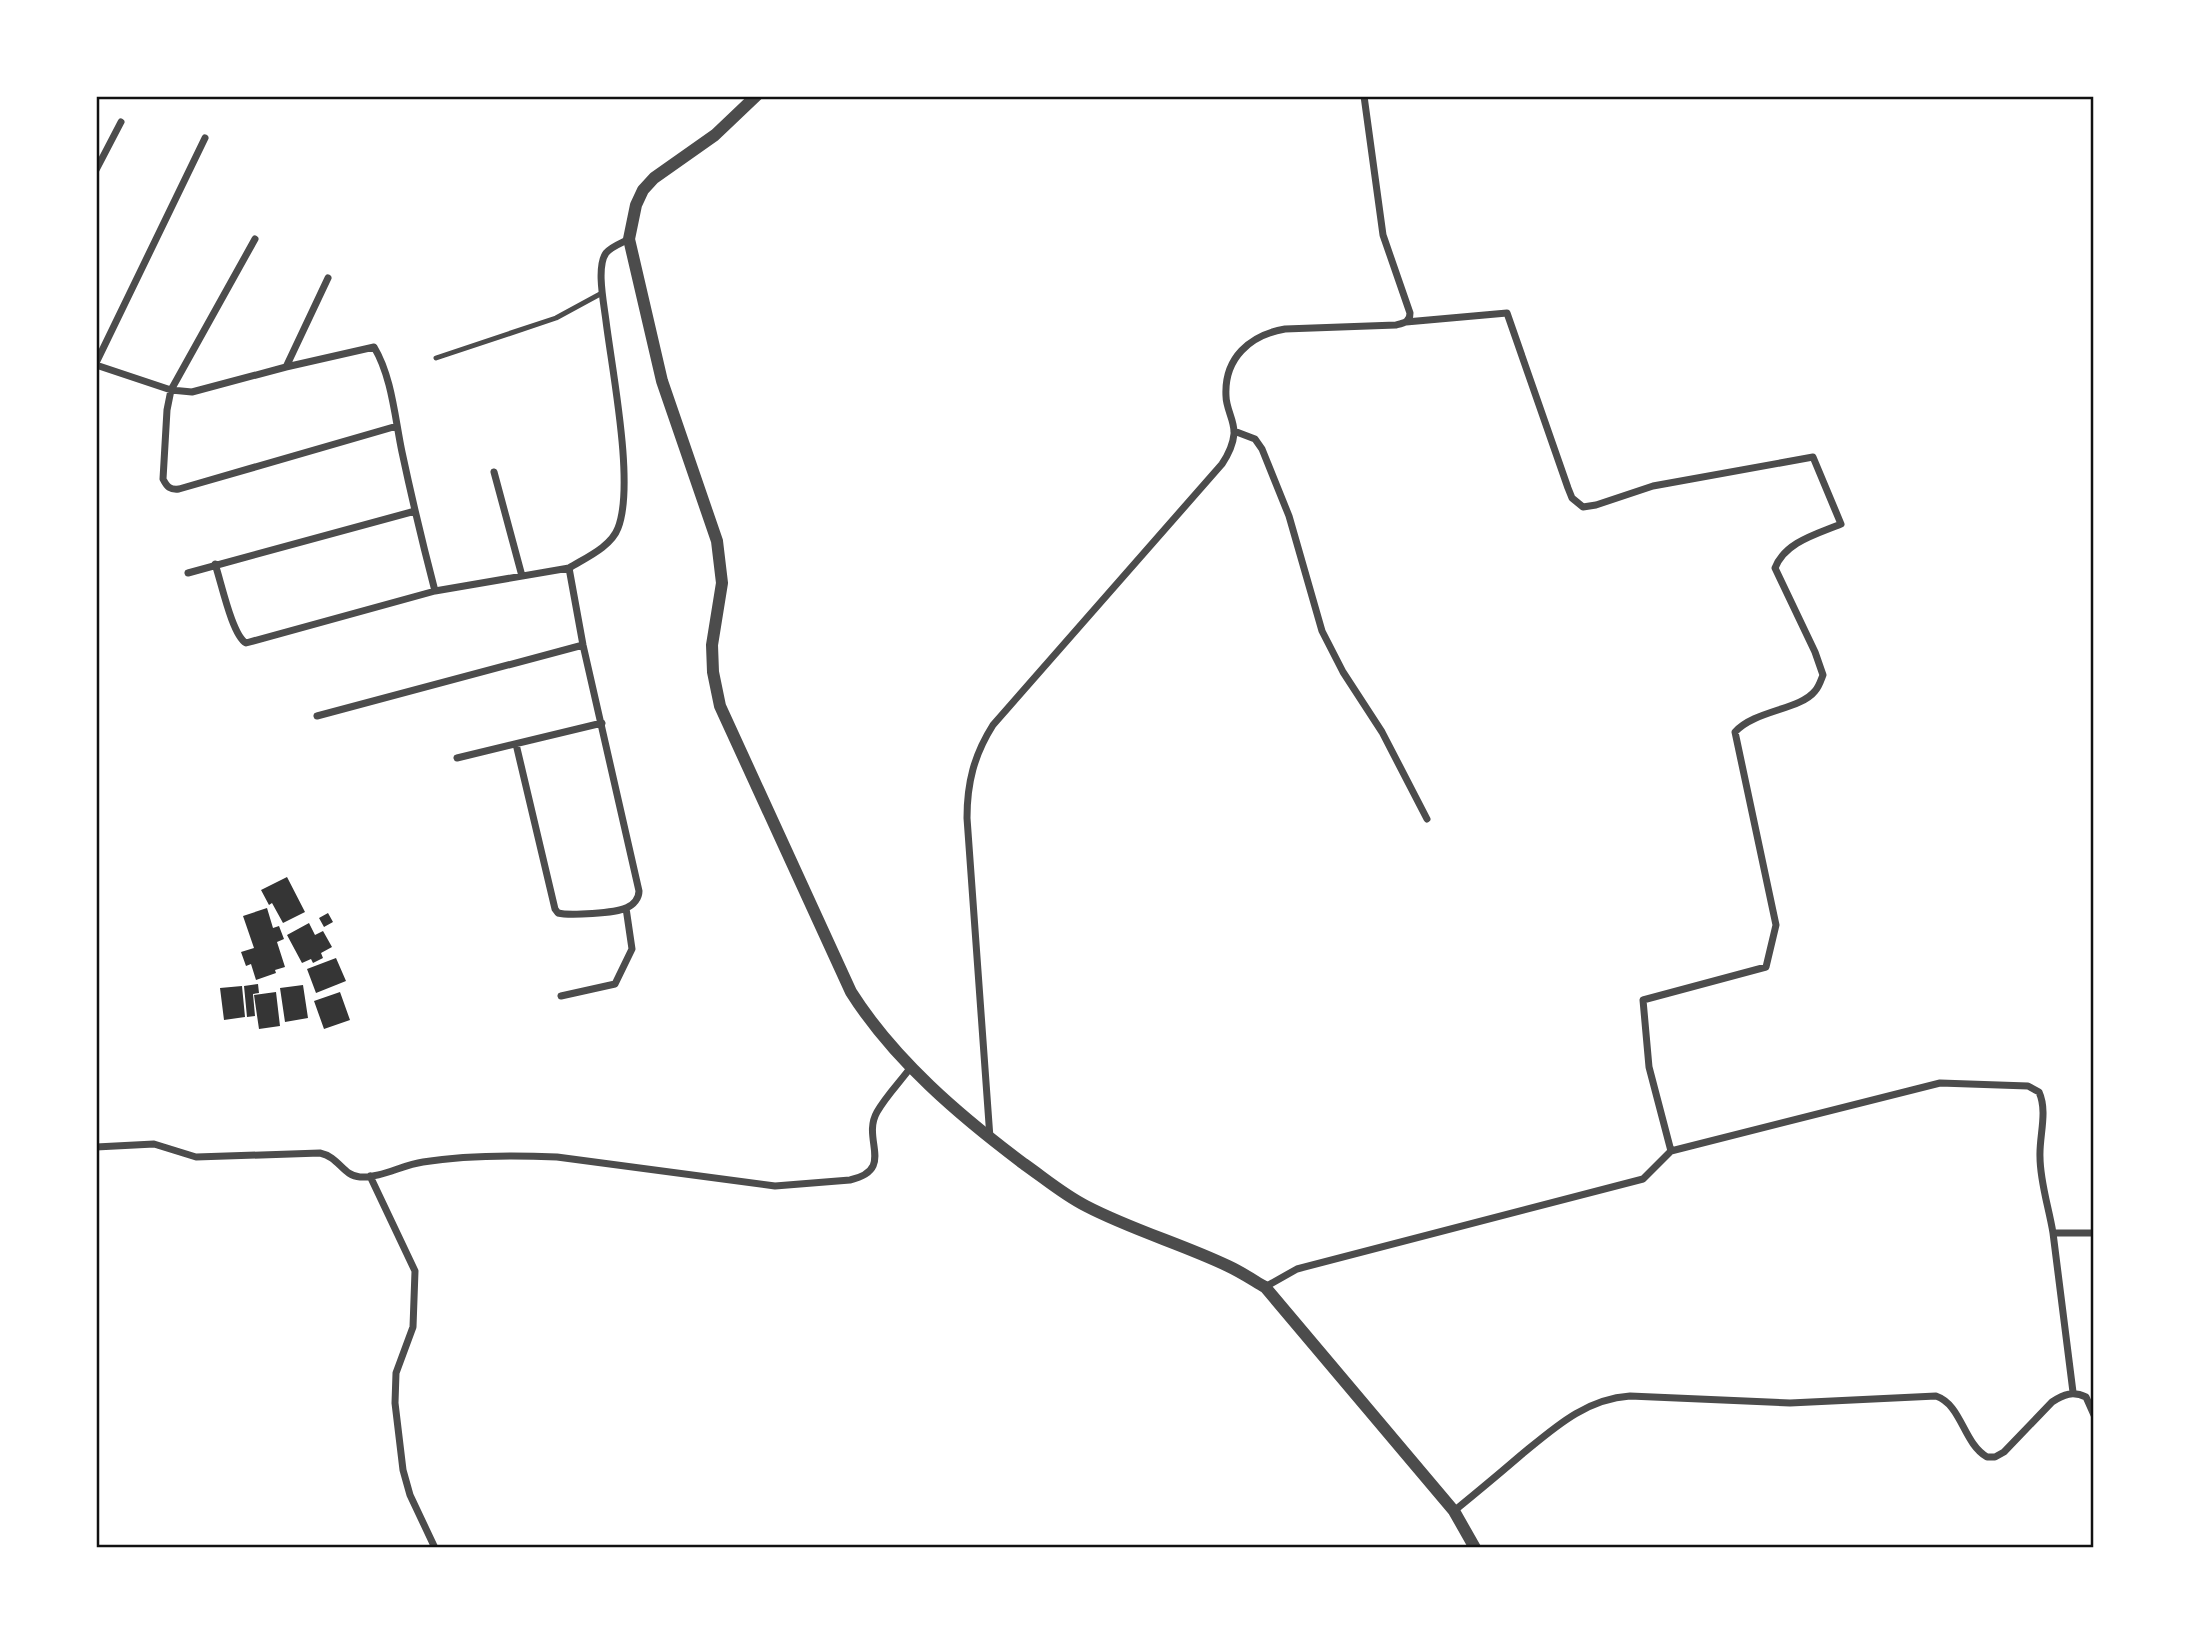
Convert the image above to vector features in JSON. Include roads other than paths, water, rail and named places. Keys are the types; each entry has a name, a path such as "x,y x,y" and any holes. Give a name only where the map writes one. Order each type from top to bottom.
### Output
{"street":[{"path":"756,96 715,135 654,178 636,205 629,239 662,381 717,541 722,583 712,645 713,672 720,706 851,992 867,1017 911,1067 990,1139 1083,1205 1230,1266 1265,1287 1454,1511 1475,1548"},
{"path":"1364,96 1383,235 1410,313 1406,322"},
{"path":"96,170 121,122"},
{"path":"205,138 96,364 171,390 192,392 374,347 388,384 435,591"},
{"path":"254,239 171,390 167,410 163,479 166,485 172,490 397,425"},
{"path":"215,564 235,629 240,640 246,643 435,591 569,569 606,544 618,529 624,495 622,447 602,293 601,265 607,253 629,239"},
{"path":"286,367 328,278"},
{"path":"990,1139 967,818 971,770 980,745 993,725 1222,464 1229,453 1234,431 1225,397 1230,368 1239,352 1251,341 1269,332 1286,329 1396,325 1507,313 1568,488 1572,498 1583,507 1653,486 1813,457 1841,524 1798,542 1780,555 1776,568 1823,675 1815,692 1744,722 1735,732 1776,925 1766,967 1643,1000 1649,1067 1671,1151"},
{"path":"1234,431 1255,439 1262,449 1289,516 1322,631 1343,672 1382,732 1427,819"},
{"path":"494,472 522,576"},
{"path":"188,573 415,511"},
{"path":"516,744 555,909 558,913 572,915 626,908 637,900 639,891 583,645 569,569"},
{"path":"317,716 583,645"},
{"path":"457,758 602,723"},
{"path":"561,996 615,984 632,949 626,908"},
{"path":"96,1147 154,1144 195,1157 320,1153 332,1157 351,1175 370,1176 431,1161 532,1156 775,1186 850,1180 861,1178 872,1168 876,1151 873,1123 876,1113 911,1067"},
{"path":"1265,1287 1297,1269 1643,1179 1671,1151 1940,1083 2028,1086 2035,1088 2042,1098 2040,1156 2053,1233 2073,1392"},
{"path":"370,1176 415,1270 413,1327 396,1373 395,1403 403,1470 410,1495 435,1548"},
{"path":"2053,1233 2094,1233"},
{"path":"1454,1511 1557,1426 1583,1408 1611,1397 1790,1403 1936,1396 1948,1402 1975,1447 1987,1457 1995,1457 2004,1452 2061,1396 2073,1392 2086,1397 2094,1415"}],"lane":[{"path":"436,358 556,318 602,293"}]}
